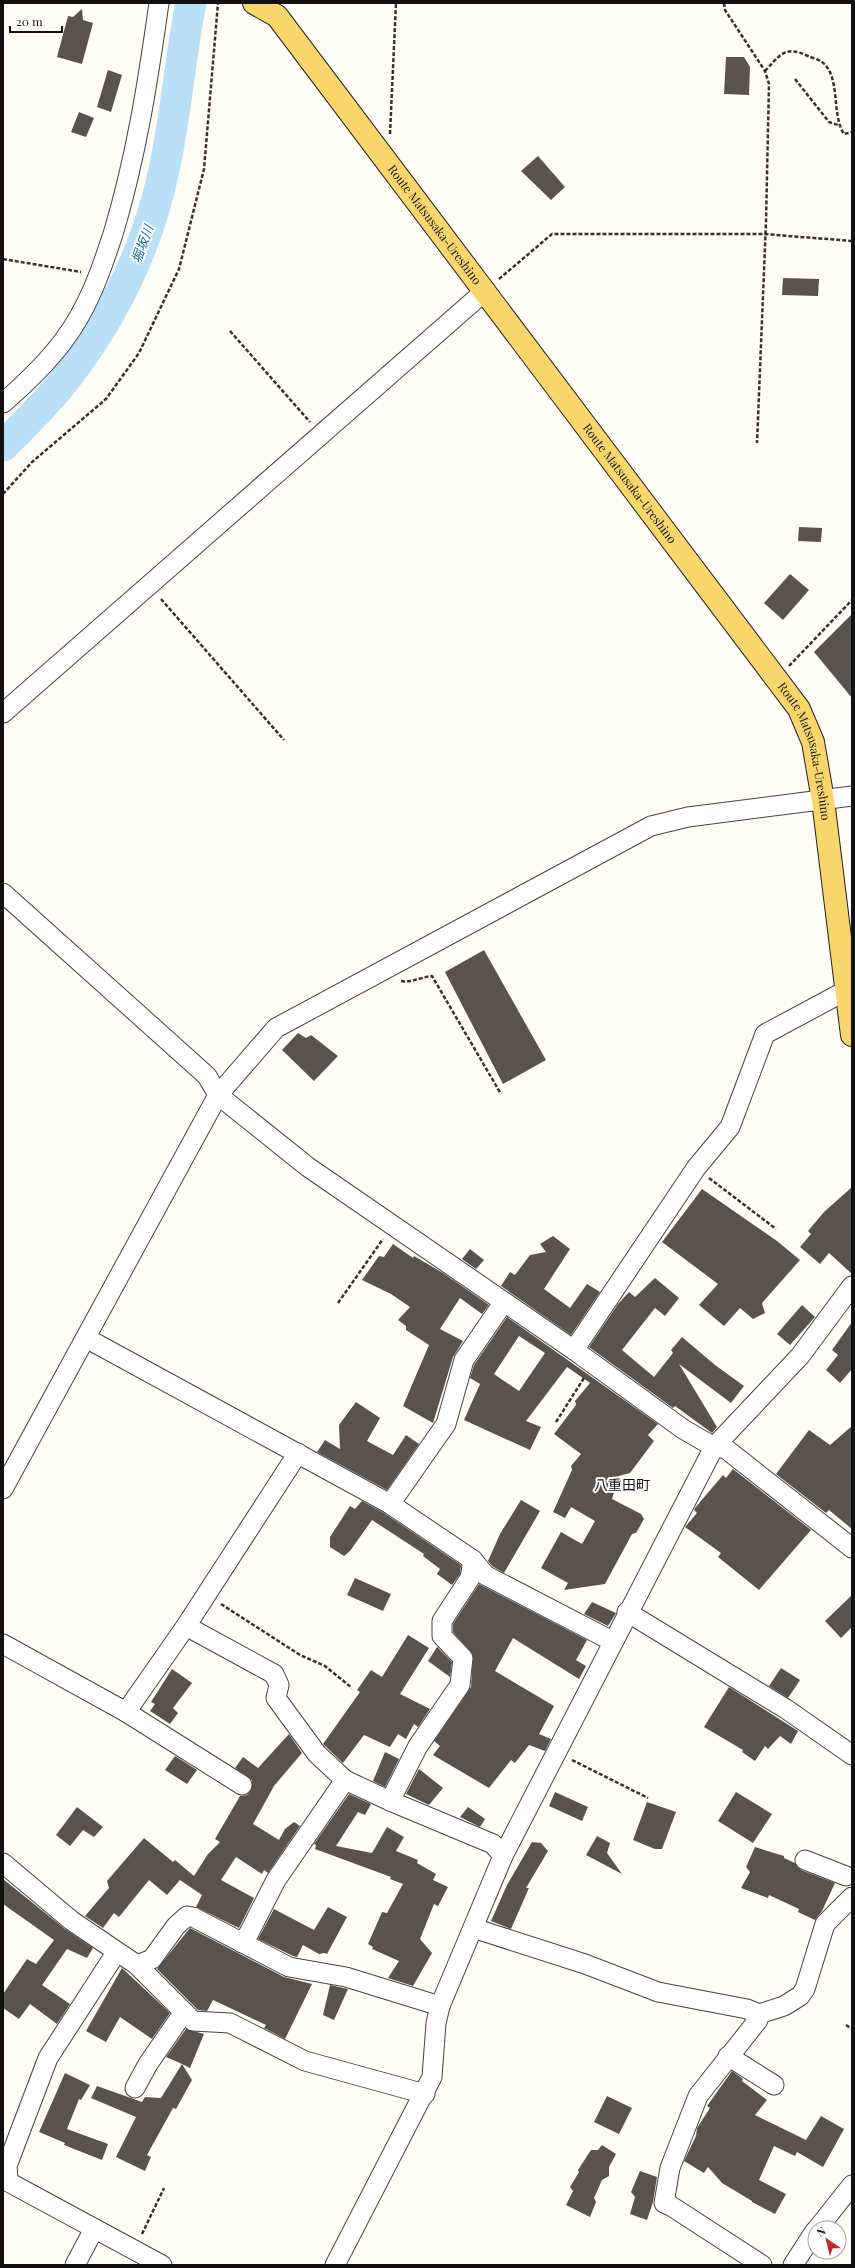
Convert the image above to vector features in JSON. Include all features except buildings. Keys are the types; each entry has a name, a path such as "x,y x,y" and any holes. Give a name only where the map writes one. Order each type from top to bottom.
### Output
{"main road":[{"name":"Route Matsusaka-Ureshino","path":"254,3 277,16 799,709 813,742 823,800 852,1035"}],"street":[{"path":"3,403 50,358 65,339 99,276 121,207 143,114 159,3"},
{"path":"3,713 484,292"},
{"path":"3,1490 218,1095 276,1028 651,826 688,817 852,796"},
{"path":"3,893 207,1076 218,1095 308,1167 574,1350 683,1429 714,1447 726,1449 852,1548"},
{"path":"574,1350 696,1168 730,1126 765,1034 847,990"},
{"path":"335,2265 425,2094 432,2077 436,2023 440,2006 502,1856 612,1640 714,1447 800,1356 852,1286"},
{"path":"390,1504 446,1424 464,1360 504,1302"},
{"path":"86,1338 390,1504 473,1560 485,1575 612,1640"},
{"path":"126,1712 186,1626 205,1593 298,1453"},
{"path":"390,1801 418,1746 460,1685 463,1658 442,1636 442,1621 470,1578 473,1560"},
{"path":"628,1612 786,1709 852,1755"},
{"path":"186,1626 274,1674 279,1685 276,1698 317,1754 345,1780 390,1801 493,1844 502,1856"},
{"path":"3,1644 126,1712 242,1785"},
{"path":"242,1943 250,1933 276,1880 345,1780"},
{"path":"805,1860 850,1873"},
{"path":"3,1863 72,1921 137,1965 193,2021 230,2023 305,2061 425,2094"},
{"path":"473,1928 585,1964 658,1992 747,2009 760,2014 793,2002 805,1990 825,1924 852,1897"},
{"path":"137,1965 152,1959 176,1926 187,1916 193,1917 289,1967 346,1977 440,2006"},
{"path":"116,1952 48,2058 7,2166 5,2180 162,2265"},
{"path":"136,2088 148,2064 184,2012"},
{"path":"760,2014 758,2020 728,2056 698,2096 670,2168 664,2203 671,2206 762,2265"},
{"path":"728,2056 774,2085"},
{"path":"824,2220 852,2185"},
{"path":"75,2265 94,2229"},
{"path":"794,2265 807,2244"}],"path":[{"path":"3,494 32,462 106,399 139,353 179,270 204,169 218,3"},
{"path":"390,136 396,3"},
{"path":"724,3 725,10 764,71 769,84 757,443"},
{"path":"764,71 783,53 795,50 823,62 832,75 838,125 844,134 852,132"},
{"path":"795,79 829,122 838,125"},
{"path":"484,292 552,234 764,234 852,241"},
{"path":"3,259 51,266 99,276"},
{"path":"230,331 320,435"},
{"path":"149,585 284,740"},
{"path":"776,678 852,600"},
{"path":"390,966 402,981 412,981 423,976 432,976 501,1094"},
{"path":"696,1168 776,1229"},
{"path":"338,1303 393,1226"},
{"path":"556,1422 593,1364"},
{"path":"205,1593 300,1655 325,1666 352,1688"},
{"path":"555,1752 648,1798"},
{"path":"846,2025 852,2029"},
{"path":"134,2250 164,2188"}],"waterway":[{"name":"堀坂川","path":"3,446 52,395 84,354 114,305 139,253 149,226 164,170 191,3"}],"district":[{"name":"八重田町","path":"622,1485"}]}
